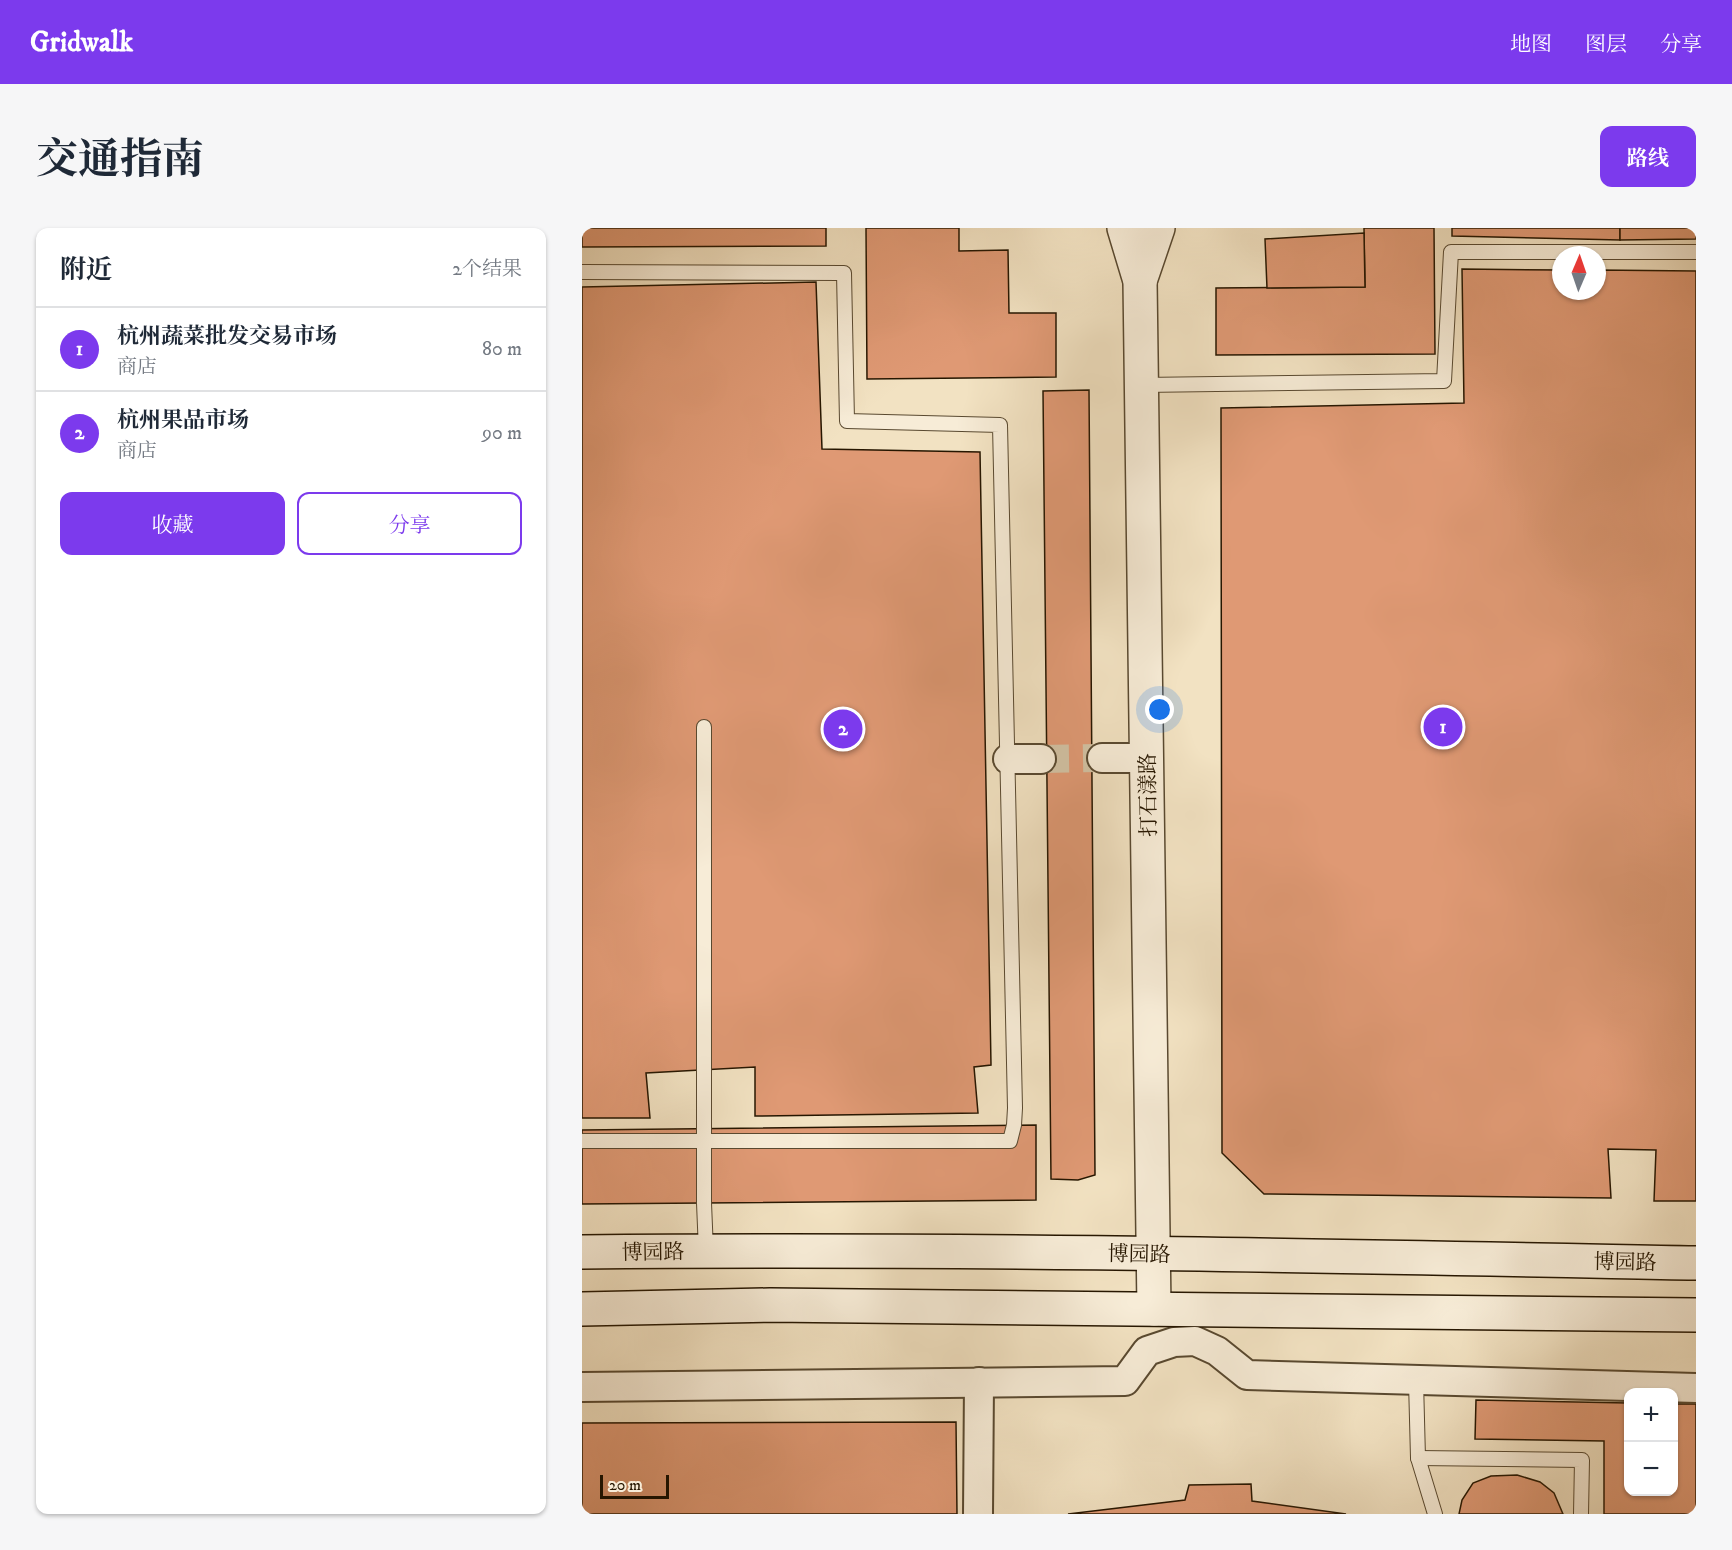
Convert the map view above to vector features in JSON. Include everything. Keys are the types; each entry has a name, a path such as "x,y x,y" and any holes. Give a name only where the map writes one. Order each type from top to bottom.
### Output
{"main road":[{"path":"1124,228 1140,281"},
{"path":"1140,281 1158,228"},
{"name":"打石漾路","path":"1140,281 1154,1309"},
{"name":"博园路","path":"582,1252 772,1250 1696,1263"},
{"path":"582,1309 770,1305 1696,1315"}],"street":[{"path":"1102,758 1147,758"},
{"path":"1008,759 1041,759"},
{"path":"1186,1310 1195,1341"},
{"path":"582,1387 1125,1381 1147,1350 1174,1342 1195,1341 1217,1351 1247,1375 1696,1388"},
{"path":"978,1514 979,1382"}],"lane":[{"path":"1142,386 1444,381 1450,252 1696,252"},
{"path":"582,272 844,273 847,421 1000,425 1015,1108 1010,1141 582,1142"},
{"path":"704,727 704,1203 706,1251"},
{"path":"1416,1381 1418,1458 1435,1514"},
{"path":"1418,1458 1582,1460 1581,1514"}],"building":[{"path":"582,228 826,228 826,246 582,247"},
{"path":"866,228 959,228 959,251 1008,250 1009,313 1056,313 1056,377 867,379"},
{"path":"1364,228 1434,228 1435,354 1216,355 1216,288 1365,287"},
{"path":"1452,228 1620,228 1620,240 1452,236"},
{"path":"1620,228 1696,228 1696,239 1620,240"},
{"path":"1364,233 1365,287 1267,288 1265,239"},
{"path":"1462,269 1552,270 1552,300 1606,300 1606,270 1696,271 1696,1201 1654,1201 1656,1150 1608,1149 1611,1198 1264,1194 1222,1153 1221,408 1464,403"},
{"path":"816,282 822,449 980,452 991,1065 974,1067 978,1113 755,1116 755,1067 646,1073 650,1118 582,1118 582,287"},
{"path":"1089,390 1095,1175 1078,1180 1051,1179 1043,391"},
{"path":"1036,1125 1036,1200 582,1204 582,1130"},
{"path":"1476,1400 1624,1403 1624,1496 1678,1496 1678,1404 1696,1404 1696,1514 1604,1514 1604,1441 1475,1439"},
{"path":"956,1422 957,1514 582,1514 582,1423"},
{"path":"1517,1475 1540,1482 1554,1493 1563,1514 1459,1514 1462,1500 1473,1483 1491,1476"},
{"path":"1251,1484 1252,1501 1346,1514 1068,1514 1185,1500 1189,1485"}],"tunnel":[{"path":"1041,759 1102,758"}],"place":[{"name":"杭州蔬菜批发交易市场","path":"1443,727"},
{"name":"杭州果品市场","path":"843,729"}]}
